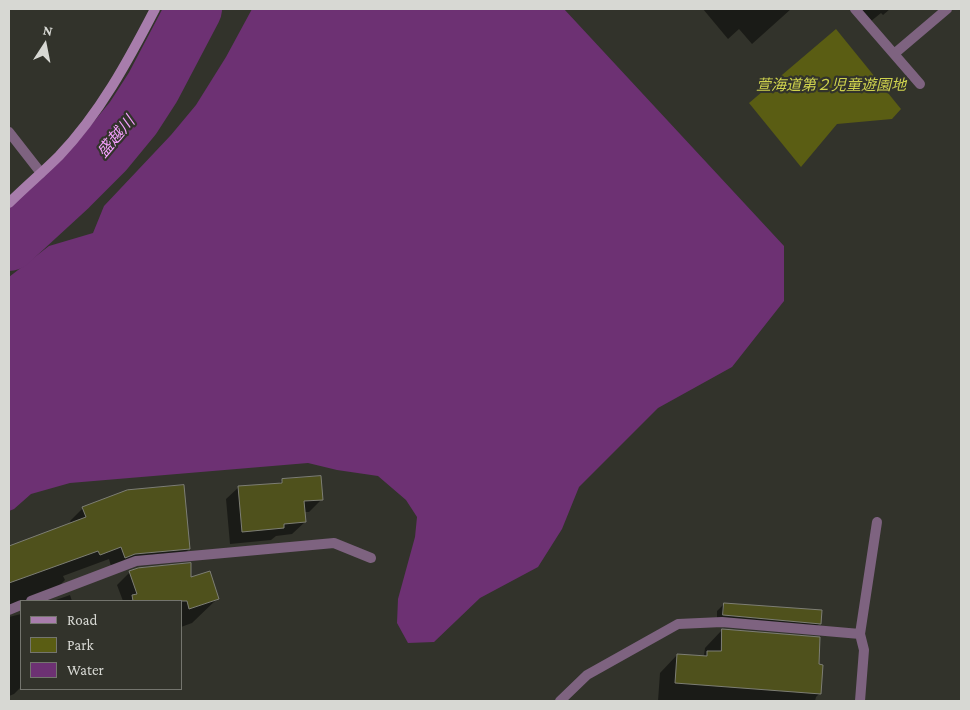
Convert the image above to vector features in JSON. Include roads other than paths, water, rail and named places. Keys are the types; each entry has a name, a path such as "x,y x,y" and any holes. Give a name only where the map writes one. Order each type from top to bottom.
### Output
{"street":[{"path":"9,203 60,155 97,108 131,56 155,9"},
{"path":"855,9 920,84"},
{"path":"894,54 947,9"},
{"path":"9,132 41,173"},
{"path":"860,701 864,650 860,634 877,522"},
{"path":"34,600 136,561 334,543 371,558"},
{"path":"560,701 587,675 678,624 722,622 860,634"}],"water":[{"path":"252,9 564,9 784,246 784,301 732,367 658,408 579,487 562,529 538,567 480,598 434,642 408,643 397,623 398,599 415,537 417,517 406,500 378,476 337,470 308,463 70,483 31,494 9,511 9,277 49,246 93,233 104,206 171,135 196,105 226,57"}],"waterway":[{"name":"盛越川","path":"9,243 105,152 133,118 153,87 194,9"}],"park label":[{"name":"萱海道第２児童遊園地","path":"831,85"}]}
